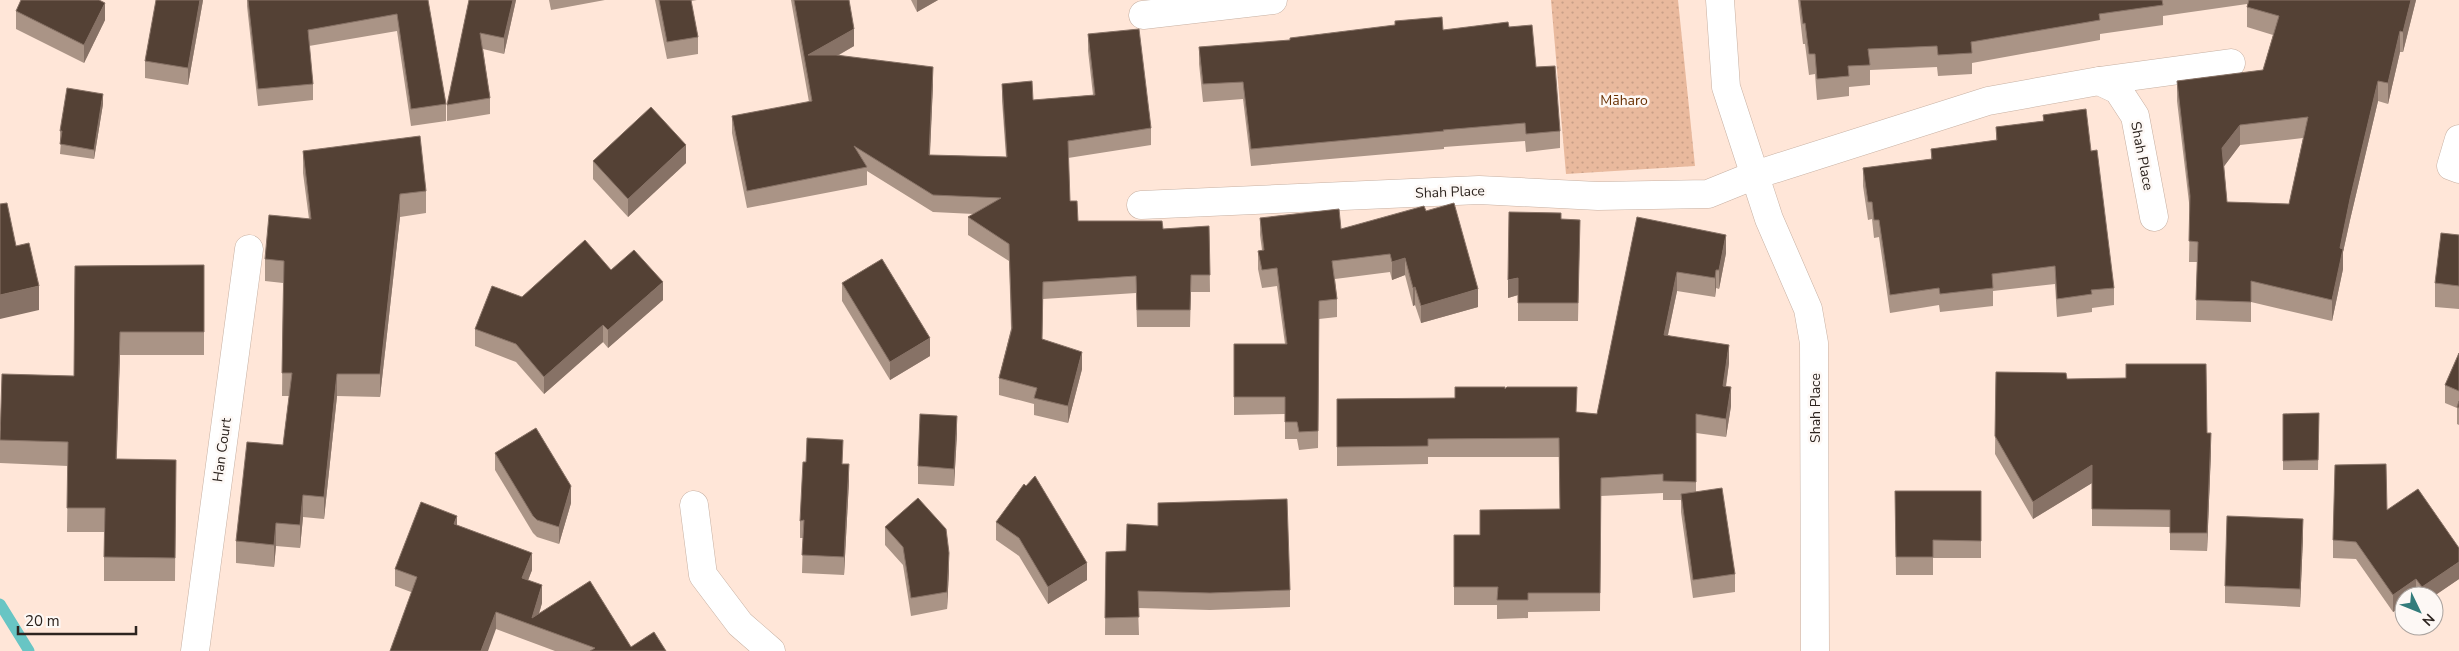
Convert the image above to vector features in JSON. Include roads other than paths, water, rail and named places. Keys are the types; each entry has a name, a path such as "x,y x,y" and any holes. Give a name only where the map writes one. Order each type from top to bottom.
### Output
{"street":[{"path":"1143,15 1273,0"},
{"name":"Shah Place","path":"1720,0 1726,87 1769,220 1808,310 1814,343 1815,651"},
{"name":"Shah Place","path":"1141,205 1479,190 1598,196 1708,194 1755,176 1988,102 2098,81 2231,63"},
{"name":"Shah Place","path":"2098,81 2118,90 2135,116 2154,217"},
{"path":"2459,138 2451,166 2459,170"},
{"name":"Han Court","path":"195,651 249,249"},
{"path":"694,505 703,575 740,624 771,651"}],"waterway":[{"path":"0,604 29,651"}],"park label":[{"name":"Māharo","path":"1624,100"}]}
